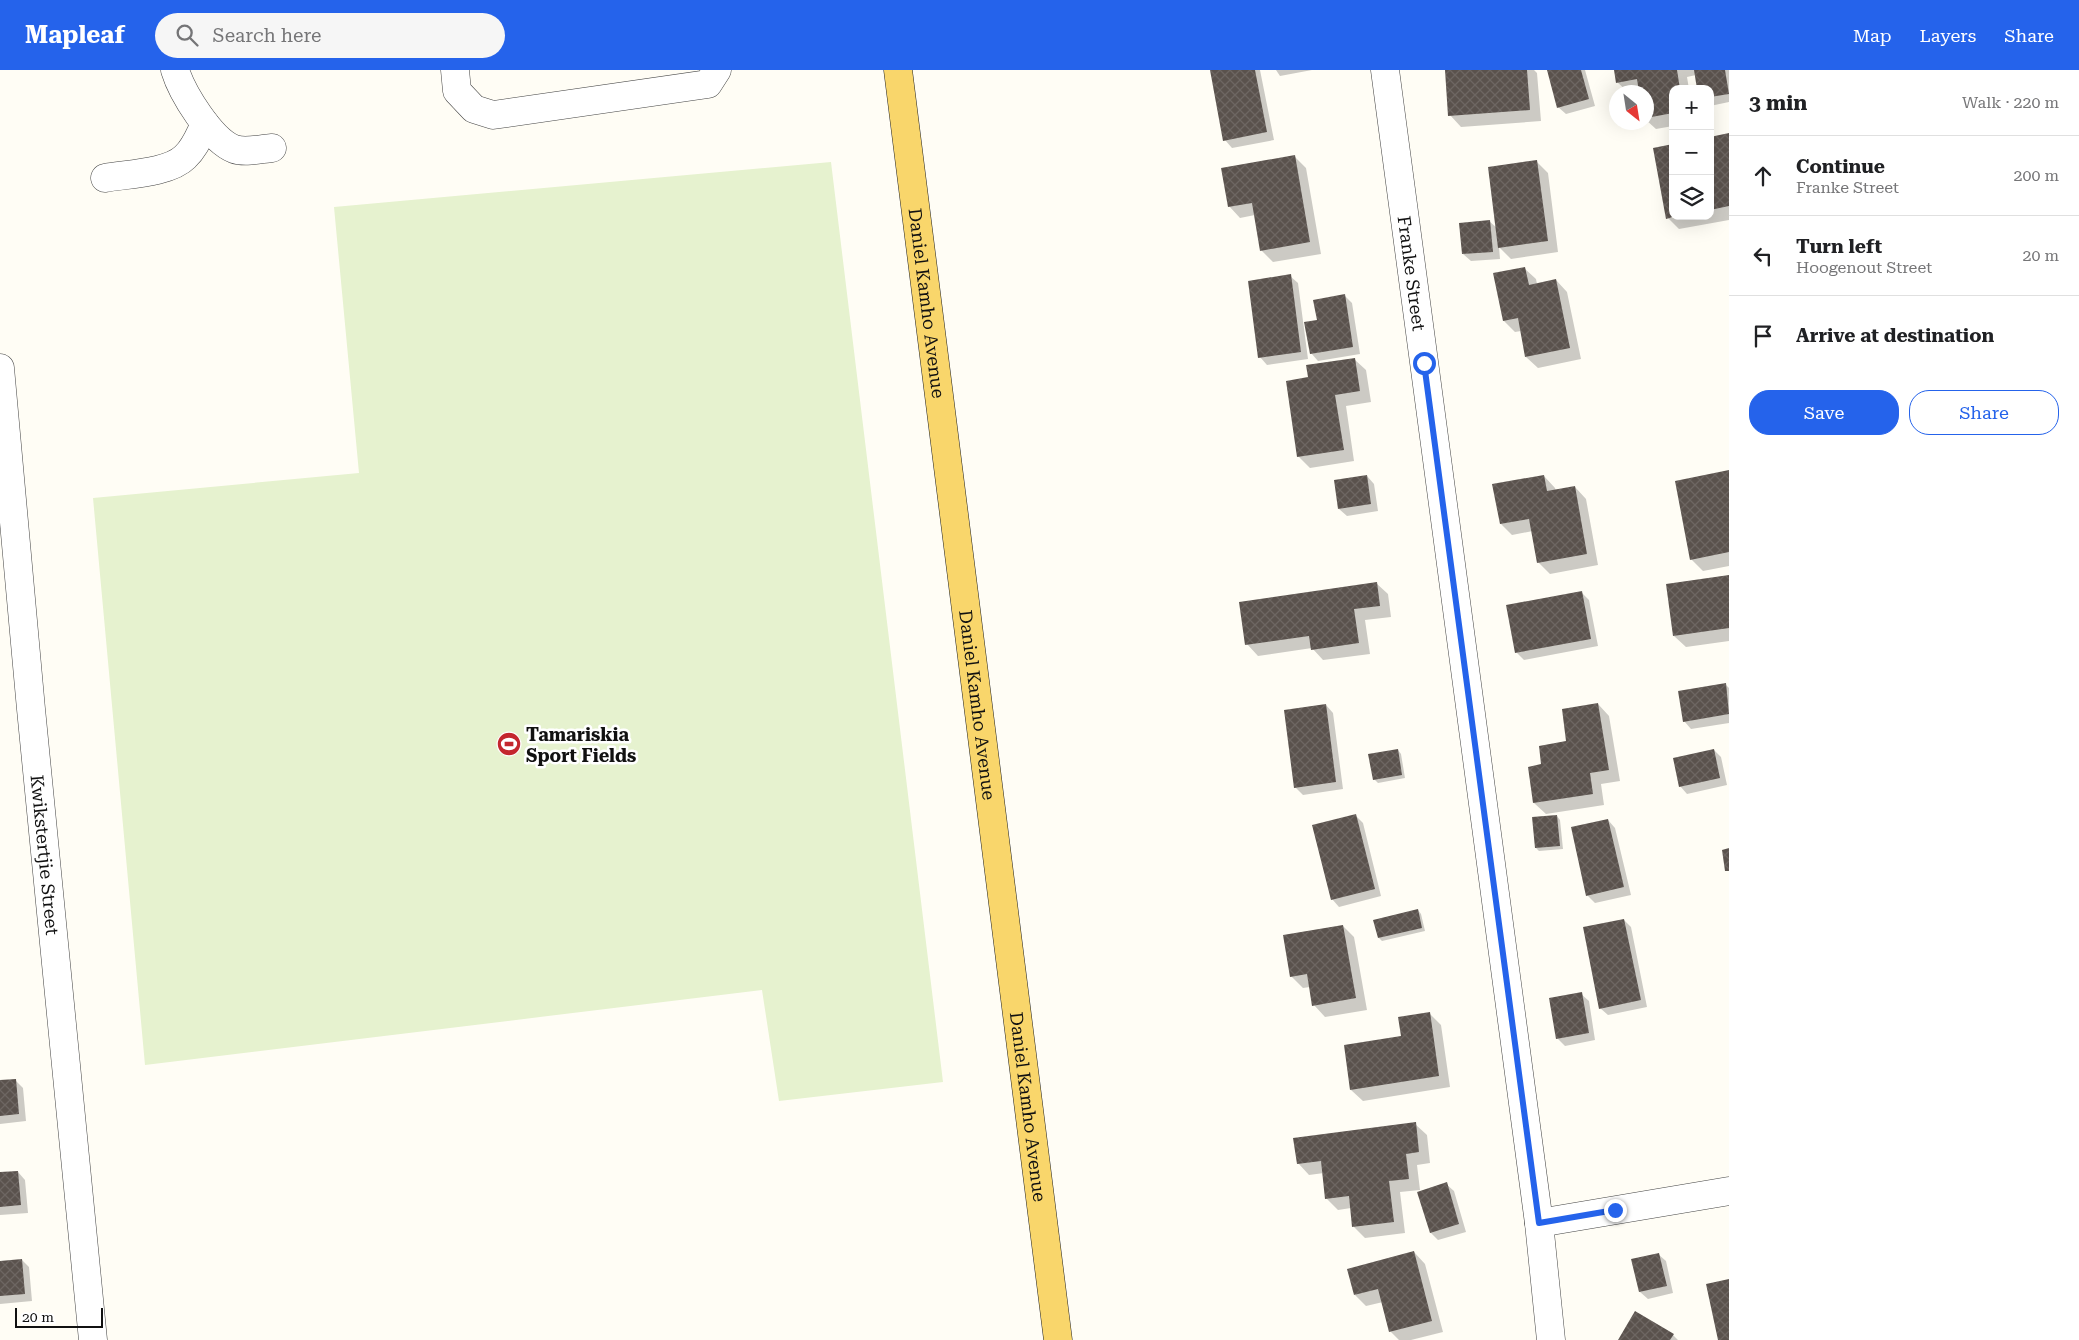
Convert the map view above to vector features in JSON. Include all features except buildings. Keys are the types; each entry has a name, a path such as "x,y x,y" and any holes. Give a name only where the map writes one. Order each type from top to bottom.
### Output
{"main road":[{"name":"Daniel Kamho Avenue","path":"898,70 1058,1340"}],"street":[{"path":"175,70 188,98 205,124 225,144 234,149 244,151 272,148"},
{"path":"455,70 457,91 474,109 493,115 708,84 717,70"},
{"name":"Franke Street","path":"1385,70 1539,1223 1551,1340"},
{"path":"105,178 166,168 184,159 196,144 205,124"},
{"name":"Kwikstertjie Street","path":"0,368 31,709 93,1340"},
{"path":"1539,1223 1729,1191"}],"green space":[{"name":"Tamariskia Sport Fields","path":"831,162 943,1082 779,1101 762,990 145,1065 93,498 359,473 334,207"}],"place":[{"name":"Tamariskia Sport Fields","path":"509,744"}],"route":[{"path":"1424,363 1539,1223 1615,1210"}]}
